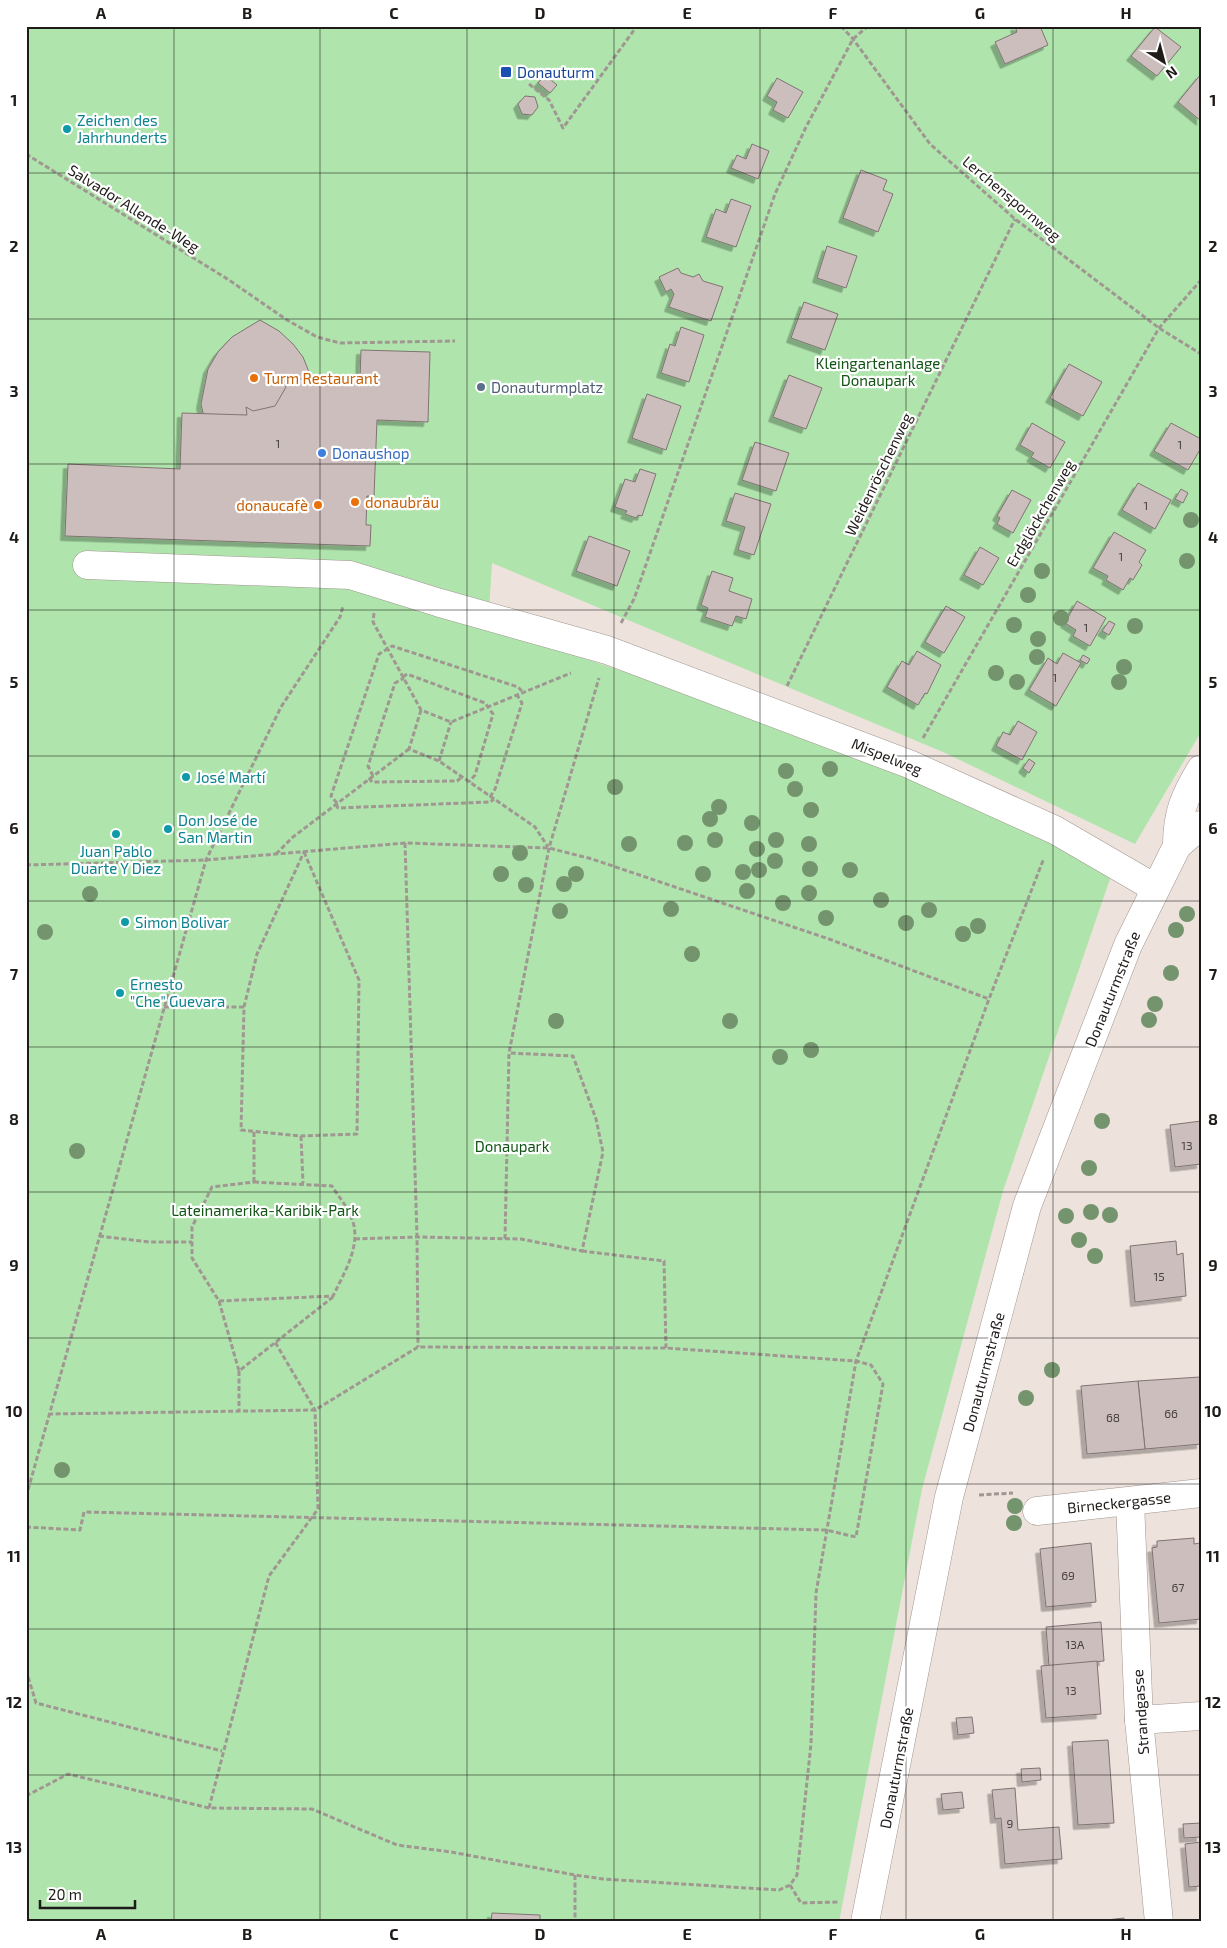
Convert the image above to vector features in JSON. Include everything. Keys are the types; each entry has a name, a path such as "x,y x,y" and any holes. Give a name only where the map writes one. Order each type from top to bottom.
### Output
{"street":[{"path":"87,565 350,575 440,603 607,650"},
{"name":"Mispelweg","path":"607,650 774,711 908,764 1055,830 1155,888"},
{"name":"Donauturmstraße","path":"1177,846 1177,820 1187,793 1201,769"},
{"name":"Donauturmstraße","path":"867,1912 949,1497 1028,1206 1128,945 1177,846 1201,825"},
{"name":"Birneckergasse","path":"1037,1511 1201,1493"},
{"name":"Strandgasse","path":"1130,1501 1140,1720 1159,1922"},
{"path":"1140,1720 1201,1716"}],"path":[{"path":"529,84 549,100 563,128 637,26"},
{"name":"Lerchenspornweg","path":"841,26 853,39 930,144 1015,219 1159,328 1201,354"},
{"path":"505,1239 509,1053 549,848 607,650 634,599 775,194 806,127 853,39 868,26"},
{"name":"Salvador Allende-Weg","path":"26,154 229,280 287,320 317,337 340,343 455,341"},
{"name":"Weidenröschenweg","path":"774,711 1015,219"},
{"name":"Erdglöckchenweg","path":"908,764 1159,328 1201,280"},
{"path":"26,1497 206,860 281,707 340,617 350,575"},
{"path":"373,622 421,710 451,722 577,670 607,650"},
{"path":"517,694 522,703 490,802 338,808 331,796 379,654 388,648 392,646 518,687 523,692"},
{"path":"462,777 457,781 372,782 368,766 395,683 407,674 485,703 493,714 475,775 470,782"},
{"path":"275,854 336,804 409,749 421,710"},
{"path":"439,761 451,722"},
{"path":"409,749 439,761 535,827 549,848"},
{"path":"26,1796 68,1774 209,1808 312,1809 397,1845 451,1852 574,1875 603,1879 779,1890 790,1885 797,1875 808,1772 816,1593 856,1362 989,1000 1055,830"},
{"path":"26,865 206,860 406,843 549,848 592,859 829,939 989,1000"},
{"path":"406,843 417,1237 418,1347"},
{"path":"304,852 359,980 356,1134 301,1136 241,1130 244,1006 257,954 304,852"},
{"path":"164,1007 244,1006"},
{"path":"509,1053 574,1056 596,1120 603,1152 582,1251"},
{"path":"254,1132 254,1182"},
{"path":"301,1136 303,1183"},
{"path":"239,1370 333,1296 351,1258 355,1239 352,1219 332,1186 303,1183 254,1182 212,1187 192,1227 192,1258 219,1301 239,1370 239,1410"},
{"path":"100,1236 149,1242 192,1242"},
{"path":"355,1239 417,1237 521,1239 582,1251 664,1262 666,1348"},
{"path":"219,1301 333,1296"},
{"path":"209,1808 222,1750 269,1576 318,1509 315,1410 275,1342"},
{"path":"26,1527 80,1530 84,1512 826,1530 856,1536 883,1384 871,1365 856,1362 666,1348 418,1347 315,1410 50,1414"},
{"path":"26,1670 36,1703 222,1750"},
{"path":"574,1875 575,1922"},
{"path":"790,1885 801,1903 867,1912"}],"green space":[{"name":"Donaupark","path":"26,26 1201,26 1201,732 1135,844 943,752 492,563 488,626 896,763 1112,873 1003,1191 922,1489 839,1922 26,1922"}],"building":[{"path":"1015,26 1040,26 1048,45 1005,64 995,42 1017,32"},
{"path":"1155,27 1181,47 1157,76 1131,56"},
{"path":"1201,74 1201,121 1178,102"},
{"path":"545,75 557,85 550,93 538,83"},
{"path":"777,78 803,92 788,118 773,110 777,102 767,96"},
{"path":"525,96 535,97 538,107 532,115 522,114 518,104"},
{"path":"752,144 769,151 758,179 731,168 737,155 746,159"},
{"path":"861,170 887,180 883,190 893,194 878,232 843,218"},
{"path":"731,199 751,206 736,247 706,237 716,209 726,213"},
{"path":"827,246 857,256 846,288 817,278"},
{"path":"678,268 681,273 693,277 699,274 703,281 723,287 711,321 669,307 674,294 671,289 666,292 659,277"},
{"path":"804,302 838,314 825,350 791,338"},
{"path":"260,320 279,331 293,344 303,357 311,377 314,398 313,416 279,432 257,433 228,427 203,413 201,404 208,369 218,352 232,337"},
{"path":"681,327 704,335 689,382 661,373 670,344 675,346"},
{"path":"361,350 430,352 428,422 377,420 374,496 367,496 366,525 371,525 370,546 65,536 68,464 180,469 182,413 247,415 246,407 253,411 275,406 286,387 284,379 360,379"},
{"path":"1069,364 1102,382 1083,416 1050,398"},
{"path":"789,375 822,388 806,429 773,417"},
{"path":"647,394 681,406 666,450 632,438"},
{"path":"1032,423 1065,442 1050,468 1031,457 1034,453 1020,445"},
{"path":"1171,423 1201,439 1201,448 1188,470 1154,451"},
{"path":"755,442 789,453 776,491 742,480"},
{"path":"640,469 656,474 642,516 638,515 636,518 625,514 627,511 615,507 625,479 635,482"},
{"path":"1138,483 1171,500 1155,529 1122,510"},
{"path":"1181,489 1188,493 1183,503 1175,499"},
{"path":"1012,490 1031,500 1013,533 997,524 1000,518 997,516"},
{"path":"735,493 771,504 754,555 738,550 745,527 726,521"},
{"path":"1114,532 1146,550 1139,562 1142,565 1133,580 1130,578 1123,590 1106,580 1108,576 1093,568"},
{"path":"589,536 630,551 617,586 576,571"},
{"path":"980,547 999,558 983,585 964,575"},
{"path":"712,571 733,578 729,591 752,599 746,619 736,616 732,626 705,617 708,608 701,605"},
{"path":"1077,601 1106,618 1090,646 1073,636 1076,630 1065,623"},
{"path":"946,606 965,617 944,653 925,642"},
{"path":"1109,621 1115,624 1109,635 1102,631"},
{"path":"917,651 941,665 927,694 925,693 918,705 887,687 902,661 909,665"},
{"path":"1063,653 1081,663 1056,706 1029,690 1048,658 1057,664"},
{"path":"1083,655 1090,659 1087,664 1080,660"},
{"path":"1018,721 1037,732 1022,760 996,746 1003,732 1010,735"},
{"path":"1029,759 1035,763 1029,773 1023,768"},
{"path":"1201,1121 1201,1164 1175,1167 1170,1125"},
{"path":"1176,1241 1177,1255 1183,1253 1186,1296 1135,1302 1130,1246"},
{"path":"1200,1377 1201,1444 1145,1449 1138,1381"},
{"path":"1138,1381 1145,1449 1087,1454 1081,1386"},
{"path":"1194,1538 1194,1544 1200,1543 1201,1554 1201,1619 1159,1623 1152,1548 1157,1547 1157,1541"},
{"path":"1091,1543 1096,1602 1046,1607 1040,1549"},
{"path":"1101,1622 1104,1661 1049,1666 1046,1627"},
{"path":"1097,1661 1101,1714 1046,1718 1041,1666"},
{"path":"972,1717 974,1733 958,1735 956,1718"},
{"path":"1108,1740 1114,1823 1078,1825 1072,1742"},
{"path":"1040,1768 1041,1780 1022,1782 1021,1769"},
{"path":"1015,1788 1018,1830 1059,1827 1062,1859 1005,1864 1001,1818 995,1819 992,1790"},
{"path":"962,1792 964,1808 943,1810 941,1794"},
{"path":"1201,1823 1201,1837 1184,1838 1183,1824"},
{"path":"1201,1842 1201,1886 1189,1887 1185,1844"},
{"path":"492,1913 540,1915 540,1922 491,1922"},
{"path":"1124,1918 1124,1922 1089,1922"}],"place":[{"name":"Donauturm","path":"506,72"},
{"name":"Zeichen des Jahrhunderts","path":"67,129"},
{"name":"Turm Restaurant","path":"254,378"},
{"name":"Donauturmplatz","path":"481,387"},
{"name":"Donaushop","path":"322,453"},
{"name":"donaubräu","path":"355,502"},
{"name":"donaucafè","path":"318,505"},
{"name":"José Martí","path":"186,777"},
{"name":"Don José de San Martin","path":"168,829"},
{"name":"Juan Pablo Duarte Y Diez","path":"116,834"},
{"name":"Simon Bolivar","path":"125,922"},
{"name":"Ernesto \"Che\" Guevara","path":"120,993"}],"park label":[{"name":"Kleingartenanlage Donaupark","path":"878,372"},
{"name":"Lateinamerika-Karibik-Park","path":"265,1210"}]}
